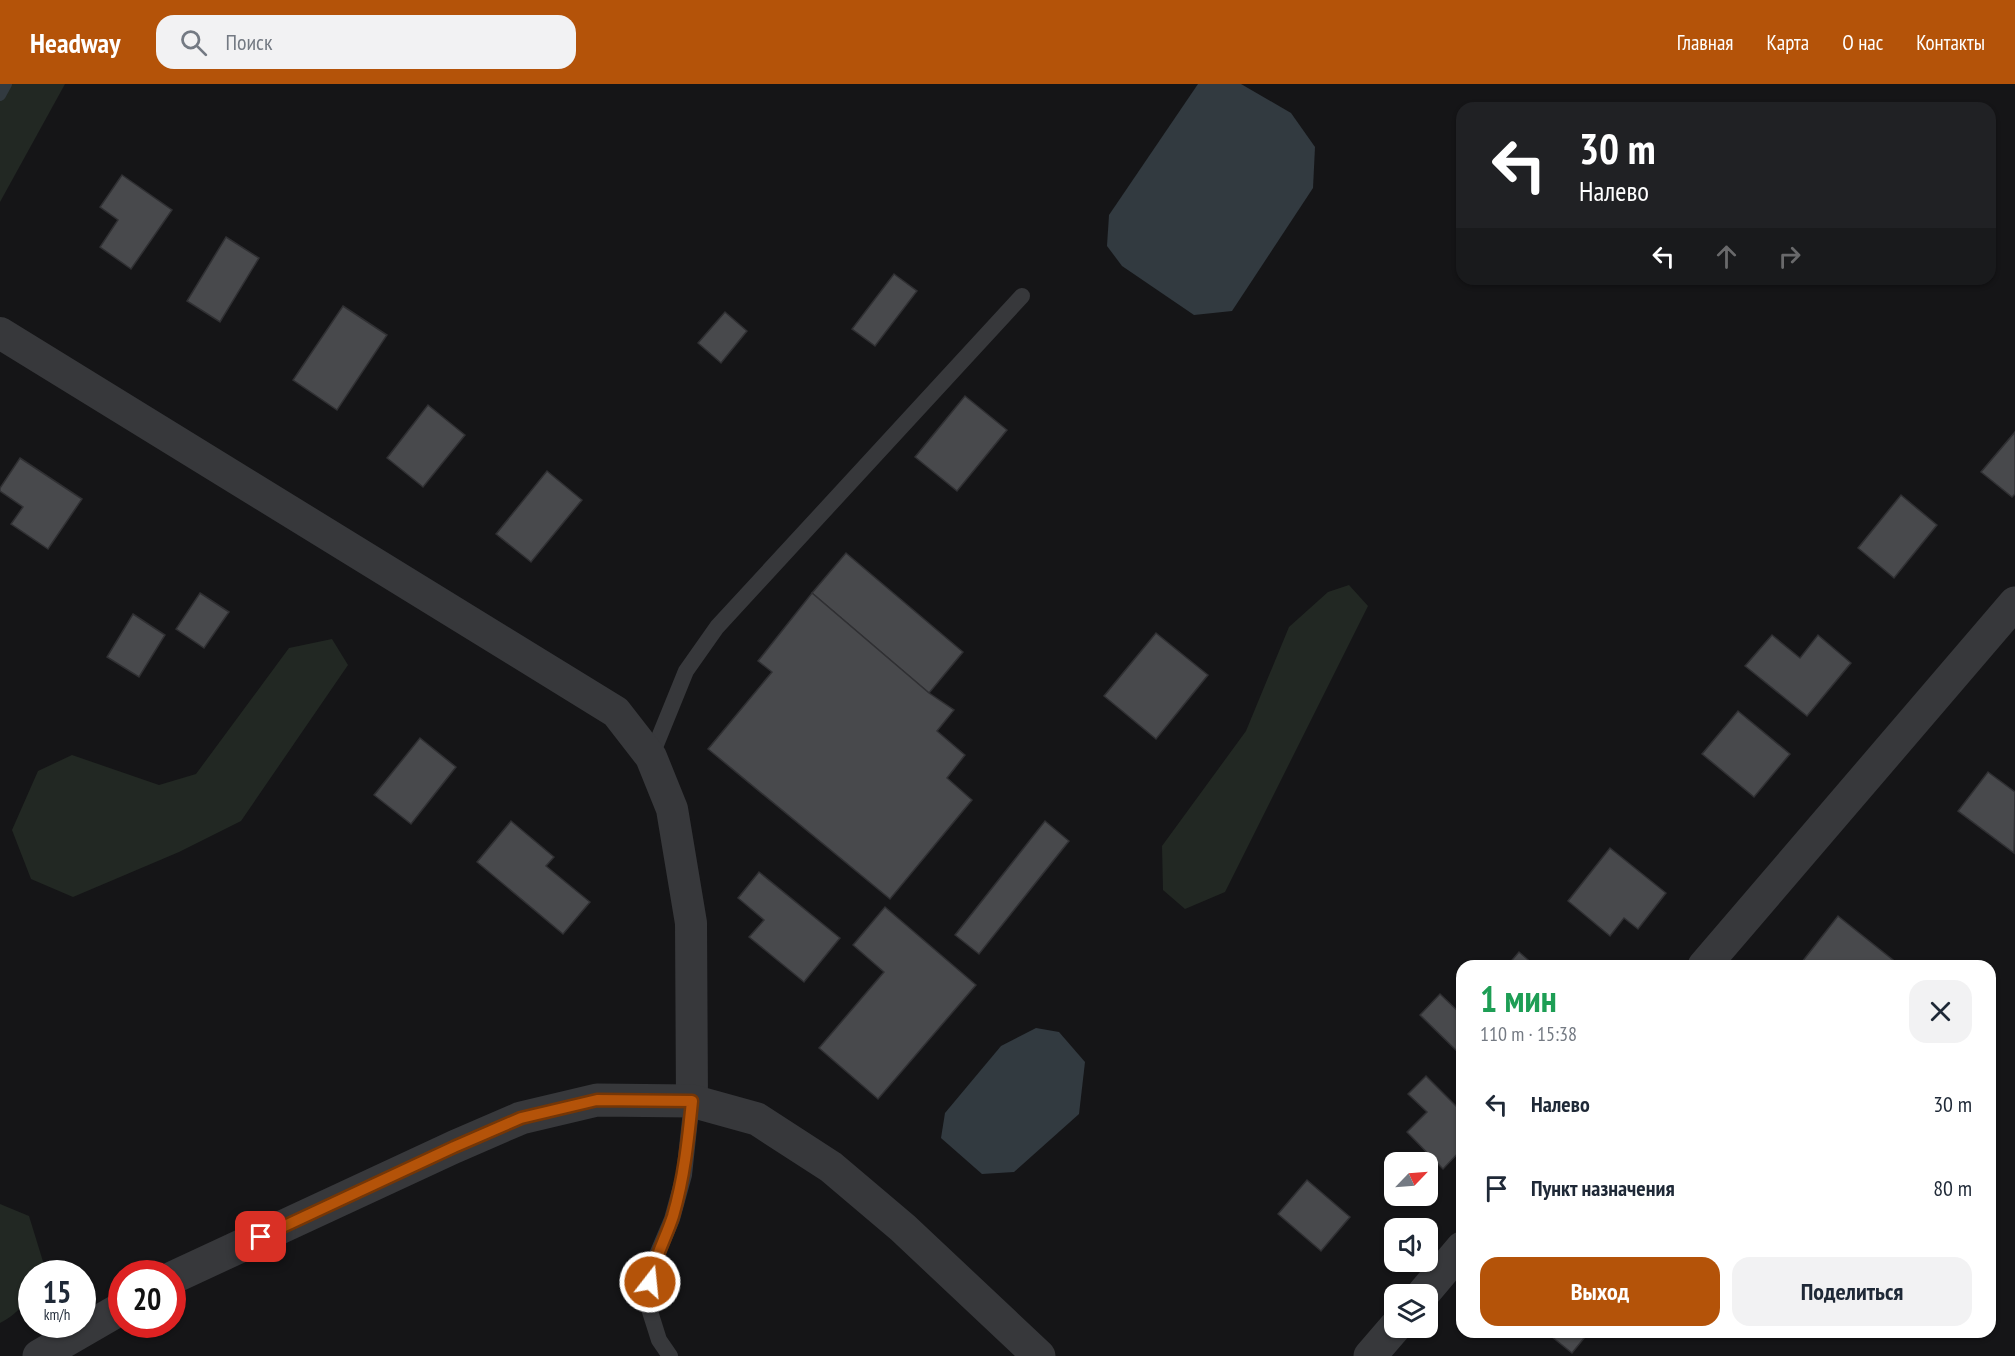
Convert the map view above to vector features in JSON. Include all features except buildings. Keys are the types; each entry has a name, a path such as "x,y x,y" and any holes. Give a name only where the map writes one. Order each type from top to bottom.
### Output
{"street":[{"path":"0,333 616,712 651,757 672,809 691,923 692,1101"},
{"path":"1709,960 2015,603"},
{"path":"186,1271 521,1118 597,1100 692,1101 757,1119 831,1167 903,1228 1039,1356"},
{"path":"1431,1284 1456,1255"},
{"path":"39,1356 108,1316"},
{"path":"1370,1356 1386,1338"}],"lane":[{"path":"651,757 686,671 717,627 1022,296"},
{"path":"670,1356 659,1340 646,1299 653,1264 672,1219 684,1175 692,1101"}],"shaded area":[{"path":"0,84 65,84 0,202"},
{"path":"1198,84 1241,84 1291,113 1315,147 1313,188 1232,311 1194,315 1122,266 1107,246 1109,215"},
{"path":"1349,585 1368,606 1225,892 1185,909 1163,890 1162,846 1246,731 1289,627 1328,592"},
{"path":"332,639 348,665 241,821 179,852 73,897 31,879 12,830 38,771 72,755 159,785 196,774 289,648"},
{"path":"1036,1028 1059,1032 1085,1062 1079,1114 1014,1172 982,1174 941,1138 945,1113 1001,1046"},
{"path":"0,1204 29,1216 43,1260 18,1260 18,1310 0,1323"}],"waterway":[{"path":"0,95 6,84"}],"route":[{"path":"261,1237 521,1118 597,1100 692,1101 684,1175 672,1219 653,1264 650,1282"}]}
